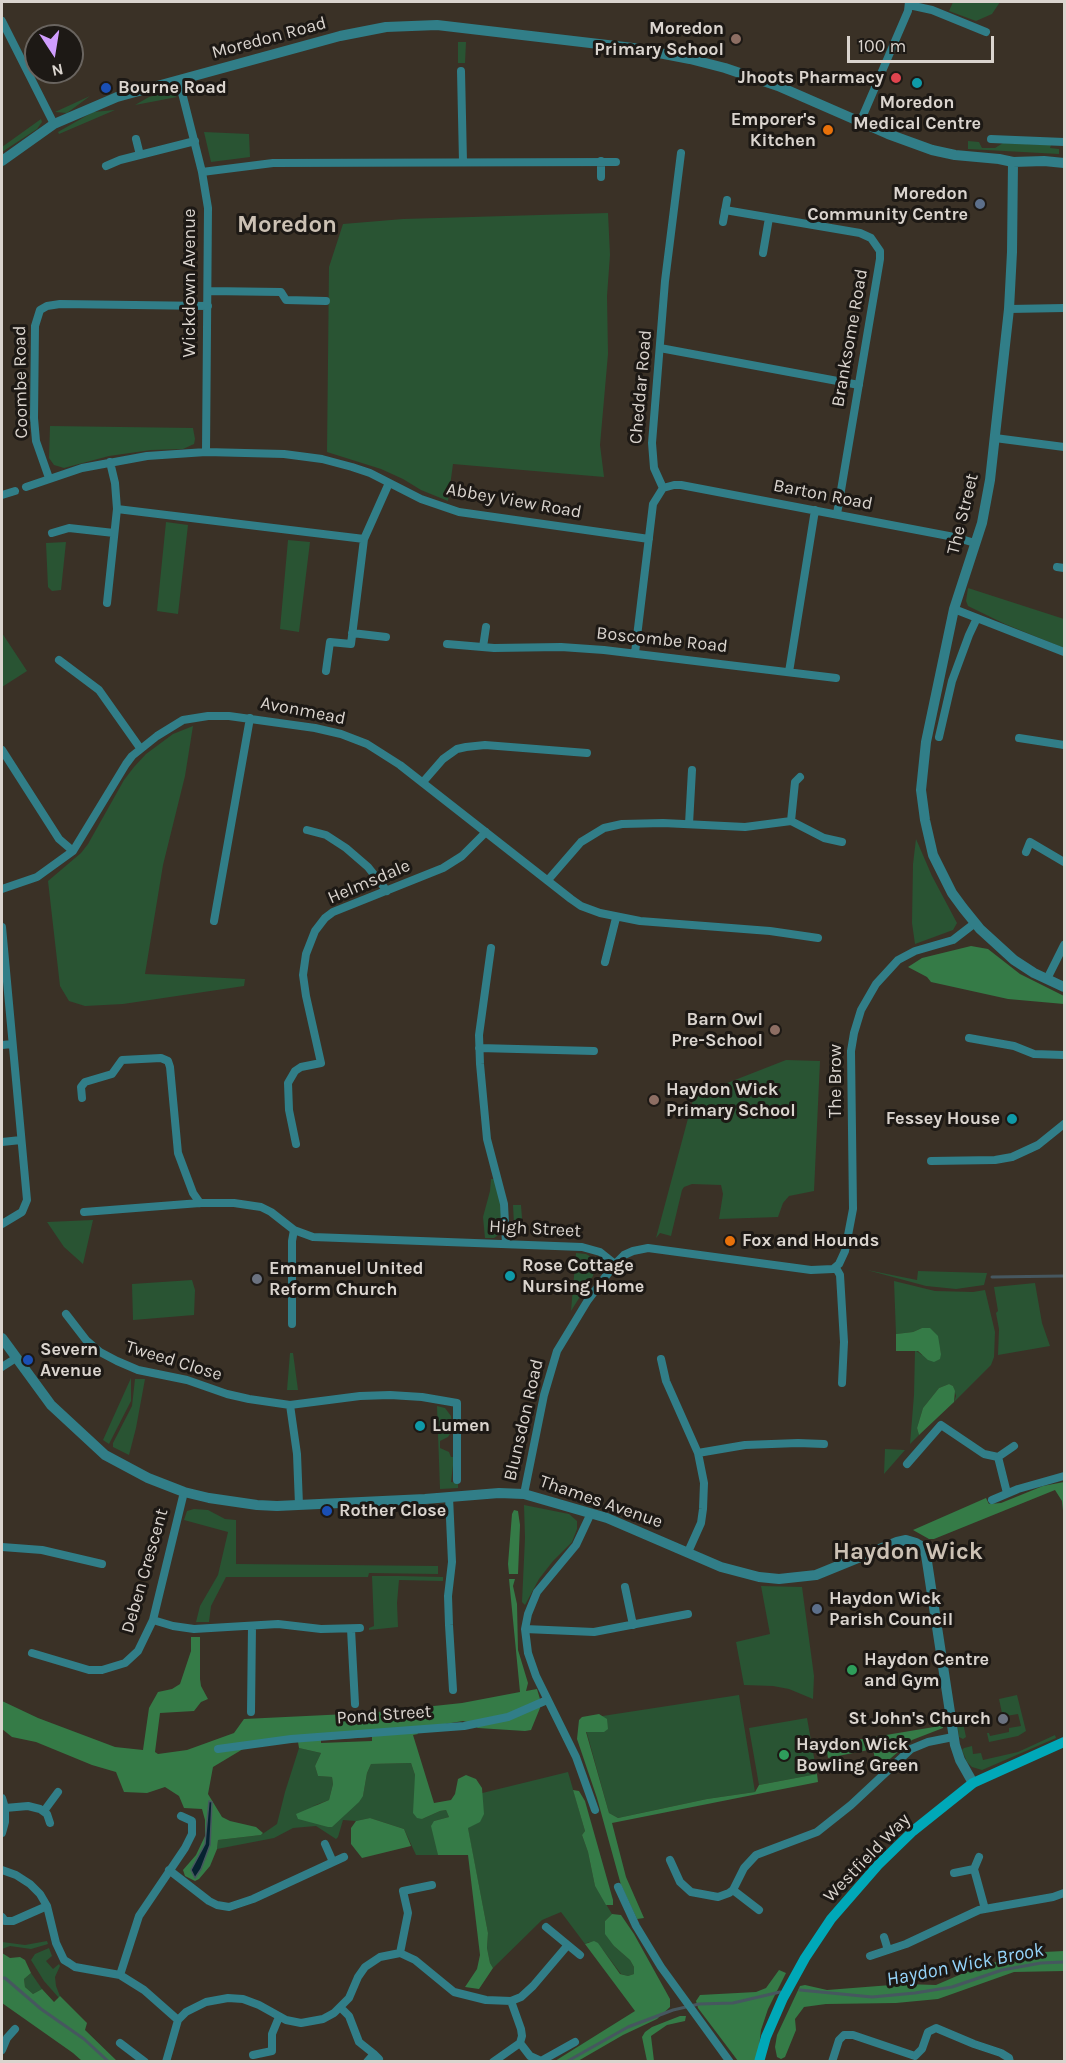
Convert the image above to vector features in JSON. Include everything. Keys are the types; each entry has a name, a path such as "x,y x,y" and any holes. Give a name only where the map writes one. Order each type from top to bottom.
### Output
{"main road":[{"name":"Westfield Way","path":"759,2061 766,2037 801,1964 831,1919 861,1883 907,1837 973,1782 1064,1743"}],"street":[{"path":"861,120 909,3 986,32"},
{"path":"2,21 54,124"},
{"name":"Moredon Road","path":"2,161 54,124 101,102 351,33 386,27 437,25 633,48 690,59 760,80 861,120 888,134 933,150 1013,162 1065,163"},
{"path":"461,71 463,162"},
{"name":"Wickdown Avenue","path":"179,81 195,141 208,208 206,452"},
{"path":"136,139 140,155"},
{"path":"992,139 1065,142"},
{"path":"106,166 120,160 195,141"},
{"name":"Cheddar Road","path":"663,488 654,468 651,452 669,250 681,153"},
{"path":"600,161 601,177"},
{"path":"202,172 252,164 616,162"},
{"name":"The Street","path":"1013,162 1012,252 1008,309 990,480 975,543 954,609 926,742 921,780 925,820 931,846 952,892 975,923 1007,955 1065,987"},
{"path":"723,222 727,200"},
{"name":"Branksome Road","path":"725,210 860,233 871,238 879,248 880,259 837,514"},
{"path":"763,253 769,218"},
{"path":"208,291 281,292 286,300 326,301"},
{"name":"Coombe Road","path":"49,478 36,441 34,418 35,326 40,310 52,304 208,306"},
{"path":"1008,309 1065,308"},
{"path":"660,348 859,385"},
{"path":"995,438 1065,447"},
{"name":"Abbey View Road","path":"26,487 49,478 110,462 147,456 252,452 322,459 352,467 421,499 459,512 649,539"},
{"path":"107,603 117,509 115,483 110,462"},
{"path":"326,671 330,642 351,644 364,539 389,483"},
{"name":"Barton Road","path":"663,488 674,484 681,485 954,537 975,543"},
{"path":"635,653 653,504 663,488"},
{"path":"2,495 15,491"},
{"path":"117,509 364,539"},
{"path":"789,672 815,510"},
{"path":"52,533 69,528 114,533"},
{"path":"954,609 1065,652"},
{"path":"939,737 952,681 977,618"},
{"path":"483,647 486,627"},
{"path":"352,633 386,637"},
{"name":"Boscombe Road","path":"447,644 483,647 575,648 635,653 836,678"},
{"path":"59,660 99,690 140,748"},
{"name":"Avonmead","path":"2,889 37,877 73,851 116,779 140,748 183,720 220,716 315,728 354,738 388,756 581,906 616,918 770,931 818,938"},
{"path":"214,921 250,718"},
{"path":"1019,738 1065,745"},
{"path":"423,782 443,759 457,749 466,747 485,746 587,753"},
{"path":"2,750 59,839 73,851"},
{"path":"689,824 692,770"},
{"path":"791,821 795,783 800,777"},
{"path":"548,880 581,842 604,828 634,823 746,827 791,821 824,838 842,842"},
{"path":"306,830 326,835 346,848 368,867 387,891"},
{"name":"Helmsdale","path":"296,1144 289,1110 288,1083 295,1071 301,1067 321,1063 304,986 304,962 309,943 319,925 333,912 443,868 462,855 486,832"},
{"path":"1026,852 1030,842 1065,861"},
{"path":"605,962 616,918"},
{"name":"The Brow","path":"838,1266 845,1251 853,1209 851,1051 861,1010 876,984 898,960 915,951 953,940 975,923"},
{"path":"2,927 27,1200 22,1212 2,1224"},
{"path":"1047,979 1065,945"},
{"path":"491,948 479,1048 487,1139 503,1193 507,1244"},
{"path":"969,1038 1014,1046 1034,1054 1065,1055"},
{"path":"2,1045 12,1044"},
{"path":"479,1048 594,1051"},
{"path":"82,1098 81,1087 85,1082 112,1074 122,1060 161,1058 168,1061 178,1153 193,1193 200,1203"},
{"path":"931,1161 994,1160 1012,1157 1038,1145 1065,1124"},
{"path":"2,1142 21,1140"},
{"path":"84,1212 200,1203 234,1203 261,1207 278,1215 294,1230 292,1324"},
{"name":"High Street","path":"294,1230 313,1238 591,1248 615,1264"},
{"path":"615,1264 628,1252 648,1248 811,1269 828,1270 838,1266 843,1330 842,1383"},
{"name":"Blunsdon Road","path":"524,1494 544,1395 557,1351 582,1310 615,1264"},
{"name":"Tweed Close","path":"66,1314 78,1331 100,1352 127,1366 187,1380 227,1394 290,1405 360,1396 390,1395 422,1397 457,1403 458,1480"},
{"name":"Thames Avenue","path":"2,1338 51,1405 105,1455 148,1478 184,1492 234,1503 299,1505 499,1493 524,1494 591,1513 740,1573 767,1578 809,1577 826,1573 897,1542 909,1541 919,1544 926,1555 953,1737 958,1755 973,1782"},
{"path":"2,1368 16,1358"},
{"path":"661,1359 666,1381 698,1453 704,1484 701,1523 688,1552"},
{"path":"290,1405 297,1454 299,1505"},
{"path":"908,1464 941,1425 984,1454 998,1457 1014,1446"},
{"path":"698,1453 745,1445 824,1444"},
{"path":"998,1457 1007,1493"},
{"path":"992,1500 1007,1493 1065,1476"},
{"name":"Deben Crescent","path":"32,1653 89,1670 115,1667 130,1660 138,1651 153,1620 184,1492"},
{"path":"449,1497 452,1562 448,1596 453,1690"},
{"path":"591,1513 576,1545 537,1592 525,1629 531,1663 580,1768 595,1810"},
{"path":"2,1547 42,1550 102,1564"},
{"path":"625,1587 633,1625"},
{"path":"525,1629 583,1633 688,1614"},
{"path":"153,1620 194,1629 278,1624 321,1629 356,1628 355,1704"},
{"path":"251,1712 252,1626"},
{"name":"Pond Street","path":"218,1749 293,1739 464,1725 508,1717 547,1700"},
{"path":"670,1860 680,1882 691,1892 718,1897 734,1890 744,1868 756,1855 817,1832 851,1805 911,1749 928,1742 953,1737"},
{"path":"44,1811 58,1792"},
{"path":"2,1798 5,1808 2,1833"},
{"path":"5,1808 28,1806 44,1811 50,1823"},
{"path":"120,1975 139,1916 192,1834 192,1821 181,1816"},
{"path":"325,1844 333,1862"},
{"path":"169,1870 209,1901 229,1907 253,1899 344,1857"},
{"path":"978,1857 974,1869 985,1909"},
{"path":"954,1873 974,1869"},
{"path":"2,1870 30,1884 47,1906 56,1943 64,1959 75,1967 120,1975 144,1990 178,2020"},
{"path":"400,1953 408,1916 404,1891 432,1885"},
{"path":"618,1887 638,1929 689,2007 730,2061"},
{"path":"734,1890 759,1910"},
{"path":"870,1956 972,1913 1053,1898 1065,1893"},
{"path":"2,1917 5,1921 13,1921 47,1906"},
{"path":"546,1927 580,1955"},
{"path":"884,1937 888,1950"},
{"path":"166,2061 178,2020 197,2006 217,1999 228,1998 252,2002 279,2017 294,2022 309,2022 330,2016 341,2008 349,1998 365,1966 380,1957 400,1953 415,1959 454,1992 486,2000 511,2001 533,1986 567,1946"},
{"path":"493,2061 520,2043 521,2029 511,2001"},
{"path":"341,2008 349,2016 359,2042 373,2058"},
{"path":"274,2061 272,2034 279,2017"},
{"path":"831,2061 844,2035 853,2035 915,2056 922,2049 928,2032 936,2028 1006,2055 1010,2061"},
{"path":"2,2050 6,2038 15,2029"},
{"path":"520,2043 530,2056 541,2061 575,2042"},
{"path":"120,2043 145,2061"},
{"path":"253,2055 272,2051"}],"green space":[{"path":"953,2 1000,2 992,14 976,21 949,11"},
{"path":"458,42 466,42 465,63 458,63"},
{"path":"164,93 177,97 135,105 149,97"},
{"path":"90,96 67,113 55,112"},
{"path":"115,110 59,134 58,132 93,112"},
{"path":"41,119 42,122 37,129 2,152 2,147"},
{"path":"204,132 249,134 250,157 211,162"},
{"path":"968,141 979,142 982,148 995,148 1003,143 1051,145 1050,148 1059,149 1059,154 968,149"},
{"path":"608,213 610,255 607,296 608,354 600,445 604,477 453,464 448,501 381,469 327,452 329,267 343,224 403,219"},
{"path":"50,426 193,428 195,439 194,444 183,449 151,450 109,456 64,468 54,465 49,458"},
{"path":"166,522 188,525 178,614 157,611"},
{"path":"288,540 310,542 299,632 280,629"},
{"path":"66,542 61,590 52,591 48,587 46,543"},
{"path":"968,588 1064,619 1064,648 968,606 966,601"},
{"path":"2,633 27,671 2,687"},
{"path":"193,726 185,776 163,865 145,974 245,979 244,986 123,1004 85,1006 69,1001 60,986 48,881 81,853 88,844 124,780 146,754 173,734"},
{"path":"916,839 932,876 957,923 953,930 915,944 912,923 913,864"},
{"path":"971,946 988,949 1020,974 1064,996 1064,1004 1008,999 931,982 927,977 908,967 922,958"},
{"path":"786,1060 820,1061 814,1191 789,1196 783,1203 778,1217 719,1219 723,1194 721,1185 692,1184 682,1190 671,1236 660,1233 656,1238 694,1096"},
{"path":"491,1179 494,1179 499,1192 503,1226 500,1234 494,1238 485,1238 483,1217"},
{"path":"513,1205 521,1205 523,1231 518,1231 514,1224"},
{"path":"93,1220 83,1264 64,1247 47,1222"},
{"path":"576,1253 591,1257 595,1261 595,1267 593,1276 571,1311"},
{"path":"867,1270 917,1280 918,1271 987,1273 984,1285 956,1289 926,1286"},
{"path":"192,1280 195,1290 194,1315 133,1320 132,1284"},
{"path":"894,1281 935,1291 985,1290 995,1332 994,1357 991,1365 954,1402 956,1396 953,1386 949,1384 939,1388 923,1408 917,1428 919,1435 910,1444 915,1350 922,1355 941,1354 940,1349 922,1328 913,1332 896,1334"},
{"path":"1035,1283 1042,1323 1050,1346 998,1355 999,1329 996,1313 998,1311 994,1287"},
{"path":"922,1328 930,1328 938,1336 941,1354 940,1359 934,1362 918,1351 896,1351 896,1334 913,1332"},
{"path":"290,1353 293,1353 298,1390 287,1390"},
{"path":"131,1378 131,1401 109,1444 103,1440"},
{"path":"135,1379 145,1379 129,1455 113,1447 113,1443 132,1406"},
{"path":"949,1384 955,1391 954,1402 919,1435 917,1428 923,1408 939,1388"},
{"path":"437,1406 445,1408 451,1416 452,1431 448,1437 440,1441 440,1448 454,1457 451,1482 458,1483 458,1488 440,1489"},
{"path":"885,1449 905,1450 884,1474"},
{"path":"1064,1482 1064,1520 1062,1501 1055,1490 934,1539 929,1539 913,1530 986,1498 989,1504 1001,1503 1043,1486"},
{"path":"524,1505 569,1514 577,1521 577,1529 572,1542 539,1579 525,1605 522,1602"},
{"path":"208,1510 225,1519 236,1520 236,1564 438,1566 438,1574 369,1573 368,1577 226,1577 211,1606 209,1622 196,1622 200,1606 218,1575 228,1532 184,1520 187,1511"},
{"path":"514,1510 518,1511 520,1525 518,1574 509,1574 508,1564"},
{"path":"372,1576 443,1577 443,1581 399,1580 398,1627 369,1630 374,1626"},
{"path":"509,1579 515,1579 513,1586 517,1604 518,1650 528,1683 526,1691 537,1689 540,1699 540,1708 531,1730 478,1728 463,1721 415,1729 418,1734 413,1735 434,1803 451,1800 455,1794 458,1779 466,1775 476,1779 482,1788 484,1814 480,1822 468,1828 488,1933 487,1948 493,1968 479,1989 465,1987 477,1969 480,1955 468,1855 438,1855 431,1826 434,1821 449,1817 446,1810 422,1819 417,1818 413,1813 415,1775 411,1763 371,1764 363,1796 359,1802 332,1827 328,1827 298,1819 296,1814 329,1800 333,1784 332,1777 318,1776 315,1766 321,1753 299,1748 298,1742 253,1743 213,1767 208,1794 222,1817 256,1827 263,1833 218,1840 210,1866 195,1881 185,1876 183,1870 196,1855 205,1836 202,1809 184,1808 179,1796 165,1787 147,1793 124,1792 116,1772 92,1765 36,1742 12,1737 2,1729 2,1701 38,1718 115,1747 143,1750 149,1708 158,1692 172,1689 180,1684 191,1651 191,1637 200,1637 200,1679 208,1699 201,1702 194,1711 160,1713 155,1752 158,1754 187,1750 234,1733 244,1719 368,1713 462,1703 520,1692","holes":["372,1737 372,1741 321,1743 321,1740"]},
{"path":"761,1586 802,1587 814,1676 813,1699 789,1689 744,1685 736,1642 770,1634"},
{"path":"739,1695 755,1792 707,1799 618,1818 609,1813 583,1719"},
{"path":"1017,1695 1026,1731 1018,1736 989,1742 987,1733 990,1736 1009,1732 1009,1728 1021,1726 1018,1714 1006,1716 1002,1713 999,1699"},
{"path":"961,1713 966,1737 963,1739 959,1737 956,1714"},
{"path":"599,1714 607,1719 608,1729 604,1732 586,1732 609,1813 618,1818 707,1799 755,1792 759,1785 817,1774 818,1782 612,1823 626,1877 644,1918 637,1919 621,1885 597,1798 577,1739 579,1720 582,1717"},
{"name":"Haydon Wick Bowling Green","path":"807,1718 817,1774 759,1785 749,1728"},
{"path":"942,1718 943,1728 912,1740 877,1770 873,1749 828,1758 826,1745 934,1727 933,1719"},
{"path":"1055,1735 1056,1738 982,1770 972,1767 967,1762 962,1750 972,1746 973,1754 981,1753 983,1760 1018,1752"},
{"path":"299,1748 321,1753 315,1766 318,1776 332,1777 333,1784 329,1800 313,1806 363,1796 371,1764 411,1763 422,1819 446,1810 449,1817 434,1821 438,1855 416,1855 404,1829 370,1818 356,1821 343,1820 336,1839 316,1826 293,1828 274,1838 217,1849 218,1840 261,1835 277,1824"},
{"path":"568,1772 585,1831 582,1835 595,1886 612,1914 605,1921 614,1946 630,1960 634,1967 634,1974 628,1976 621,1974 603,1950 589,1942 585,1944 561,1912 542,1920 493,1968 490,1963 487,1948 488,1933 462,1798"},
{"path":"573,1790 579,1791 585,1801 613,1905 606,1905 595,1886 582,1835 585,1831"},
{"path":"370,1818 404,1829 411,1846 362,1858 351,1844 351,1828 356,1821"},
{"path":"612,1914 621,1915 634,1934 670,1999 670,2007 657,2019 623,2035 578,2061 555,2061 635,2011 585,1944 594,1941 598,1943 620,1974 628,1976 634,1974 634,1967 630,1960 614,1946 605,1934 605,1921"},
{"path":"47,1941 48,1944 31,1949 10,1946 2,1949 2,1942 25,1945"},
{"path":"49,1948 52,1956 46,1961 53,1969 59,1964 60,1966 55,1977 59,1998 44,1981 31,1960 35,1954"},
{"path":"1064,1951 1064,1971 1014,1972 938,1999 804,2007 795,2019 796,2030 785,2057 781,2059 777,2057 775,2047 777,2035 800,1986 827,1990 904,1984 936,1985 973,1969 1003,1960 1044,1952"},
{"path":"2,1953 10,1958 20,1957 25,1960 31,1973 24,1979 25,1987 33,1994 42,1989 54,2002 60,1996 87,2023 85,2030 117,2061 82,2061 2,2003"},
{"path":"779,1970 786,1973 768,2009 761,2030 758,2055 754,2061 738,2061 698,2008 696,2001 700,1995 756,1992 766,1988"},
{"path":"31,1973 42,1989 33,1994 25,1987 24,1979"},
{"path":"680,2016 686,2016 685,2021 667,2025 651,2036 654,2061 647,2061 642,2037 645,2032"}],"water":[{"path":"209,1801 212,1802 210,1845 195,1878 191,1870 205,1844"}],"waterway":[{"path":"992,1277 1064,1276"},
{"name":"Haydon Wick Brook","path":"800,1990 872,1997 915,1993 952,1987 1002,1970 1041,1963 1064,1962"},
{"name":"Haydon Wick Brook","path":"2,1978 84,2039 109,2062"},
{"name":"Haydon Wick Brook","path":"566,2062 628,2027 673,2010 699,2004 733,2003 780,1992"}],"place":[{"name":"Moredon Primary School","path":"736,39"},
{"name":"Jhoots Pharmacy","path":"896,78"},
{"name":"Moredon Medical Centre","path":"917,83"},
{"name":"Bourne Road","path":"106,88"},
{"name":"Emporer's Kitchen","path":"828,130"},
{"name":"Moredon Community Centre","path":"980,204"},
{"name":"Barn Owl Pre-School","path":"775,1030"},
{"name":"Haydon Wick Primary School","path":"654,1100"},
{"name":"Fessey House","path":"1012,1119"},
{"name":"Fox and Hounds","path":"730,1241"},
{"name":"Rose Cottage Nursing Home","path":"510,1276"},
{"name":"Emmanuel United Reform Church","path":"257,1279"},
{"name":"Severn Avenue","path":"28,1360"},
{"name":"Lumen","path":"420,1426"},
{"name":"Rother Close","path":"327,1511"},
{"name":"Haydon Wick Parish Council","path":"817,1609"},
{"name":"Haydon Centre and Gym","path":"852,1670"},
{"name":"St John's Church","path":"1003,1719"},
{"name":"Haydon Wick Bowling Green","path":"784,1755"}],"district":[{"name":"Moredon","path":"287,225"},
{"name":"Haydon Wick","path":"908,1552"}]}
